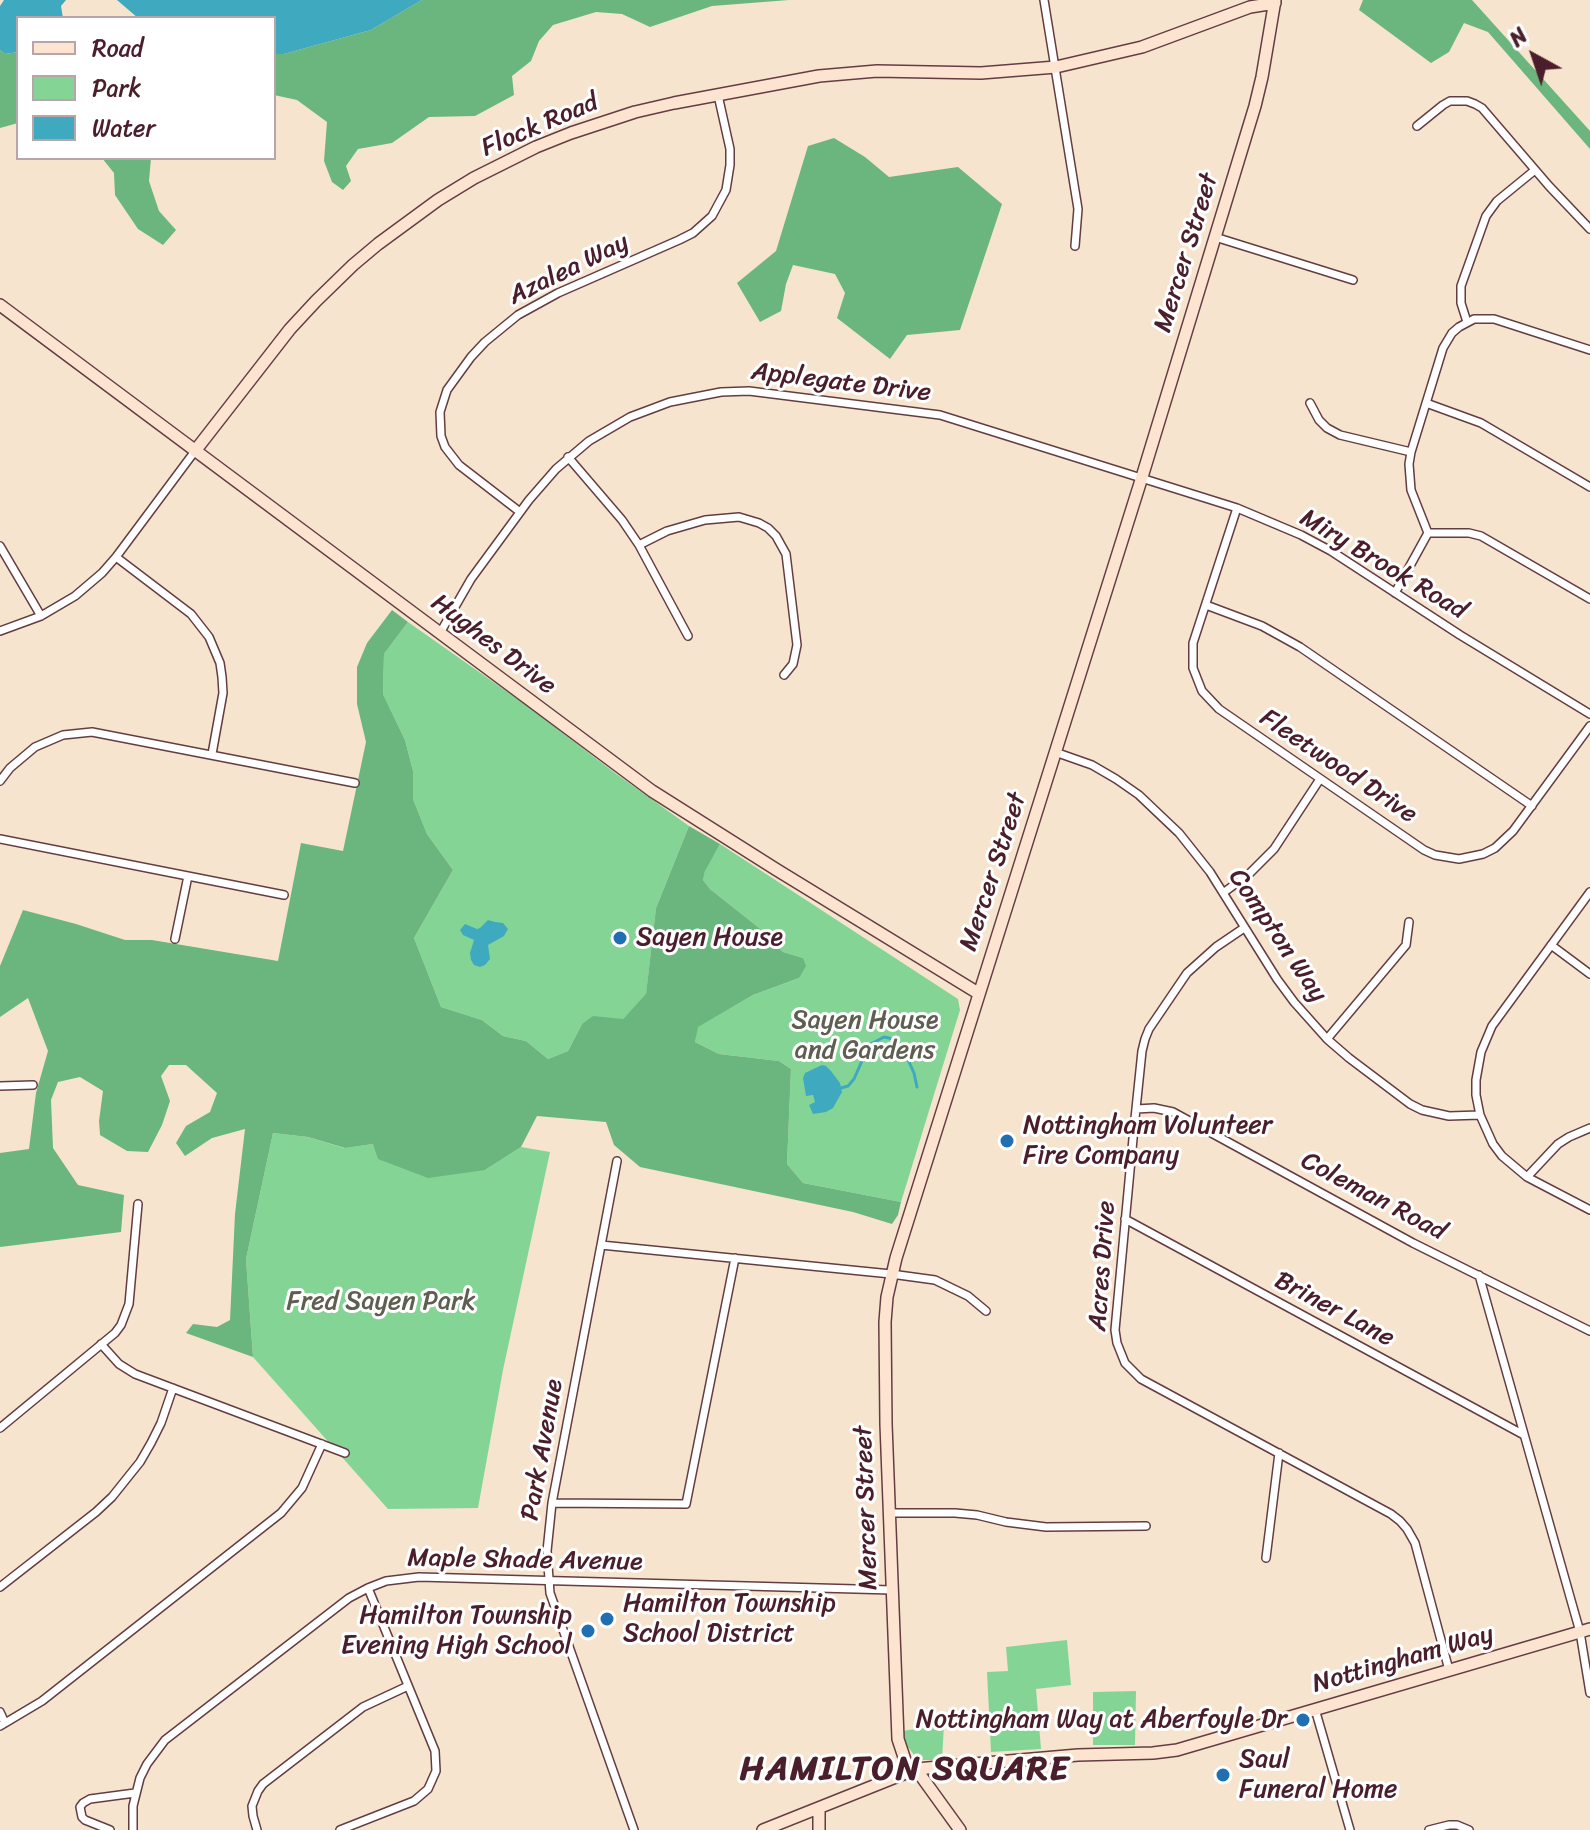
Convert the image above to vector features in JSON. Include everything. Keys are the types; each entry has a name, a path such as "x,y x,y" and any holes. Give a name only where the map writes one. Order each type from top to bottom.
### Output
{"street":[{"path":"1044,0 1078,209 1075,246"},
{"name":"Flock Road","path":"0,631 41,616 75,596 102,573 274,348 316,301 378,244 438,200 499,165 571,133 635,112 847,73 981,73 1056,67 1142,47 1250,7 1275,2"},
{"name":"Mercer Street","path":"960,1830 916,1769 906,1763 898,1739 885,1322 891,1274 1142,477 1255,106 1275,2"},
{"name":"Azalea Way","path":"520,512 459,465 445,447 439,424 447,390 485,342 518,315 558,293 693,233 712,216 726,190 730,165 730,149 718,95"},
{"path":"1417,126 1443,105 1458,100 1482,108 1590,229"},
{"path":"1467,322 1461,303 1461,286 1486,216 1497,201 1535,170"},
{"path":"1215,237 1353,280"},
{"name":"Hughes Drive","path":"0,305 652,791 978,993"},
{"path":"1428,533 1411,490 1411,452 1447,341 1459,327 1467,322 1494,319 1590,350"},
{"name":"Applegate Drive","path":"440,633 471,579 540,486 568,457 609,428 647,409 693,396 749,391 940,415 1142,477"},
{"path":"1310,403 1319,420 1340,435 1411,452"},
{"path":"1426,403 1481,423 1590,487"},
{"path":"568,457 608,502 639,545 688,636"},
{"name":"Miry Brook Road","path":"1142,477 1237,508 1280,525 1331,551 1590,714"},
{"name":"Fleetwood Drive","path":"1237,508 1193,643 1193,668 1202,691 1219,709 1424,850 1447,858 1471,857 1495,848 1513,831 1590,726"},
{"path":"639,545 682,525 715,518 739,517 768,528 786,554 797,645 793,664 784,675"},
{"path":"1395,593 1428,533"},
{"path":"1428,533 1481,536 1590,599"},
{"path":"0,546 41,616"},
{"path":"116,557 182,606 209,637 220,663 223,693 212,754"},
{"path":"1206,605 1262,626 1300,647 1532,806"},
{"path":"0,781 35,747 63,735 104,733 355,783"},
{"name":"Compton Way","path":"1055,752 1092,765 1139,795 1179,833 1197,854 1277,979 1327,1039 1370,1075 1422,1110 1449,1116 1480,1115"},
{"path":"1223,893 1249,874 1274,849 1320,779"},
{"path":"0,839 284,895"},
{"path":"175,939 188,876"},
{"path":"1590,892 1492,1026 1485,1039 1476,1080 1480,1115 1493,1144 1513,1167 1590,1210"},
{"path":"1327,1039 1406,945 1409,922"},
{"name":"Acres Drive","path":"1244,928 1216,947 1187,973 1149,1029 1142,1051 1115,1330 1117,1343 1125,1363 1141,1379 1391,1514 1407,1529 1415,1543 1449,1670"},
{"path":"1551,945 1590,974"},
{"path":"0,1086 33,1085"},
{"name":"Coleman Road","path":"1136,1109 1154,1108 1173,1112 1413,1243 1590,1331"},
{"path":"1527,1177 1558,1144 1590,1128"},
{"name":"Park Avenue","path":"617,1161 552,1503 548,1528 548,1580 634,1830"},
{"path":"0,1428 121,1325 129,1304 138,1204"},
{"name":"Briner Lane","path":"1125,1219 1524,1435"},
{"path":"601,1245 935,1280 968,1296 986,1311"},
{"path":"552,1503 686,1504 735,1258"},
{"path":"1479,1275 1524,1435 1585,1630 1590,1693"},
{"path":"101,1344 128,1370 345,1453"},
{"path":"0,1587 96,1512 127,1480 161,1423 173,1388"},
{"path":"0,1712 3,1724 42,1701 281,1513 302,1488 322,1444"},
{"path":"1266,1558 1279,1453"},
{"path":"889,1513 955,1513 1046,1527 1146,1526"},
{"name":"Maple Shade Avenue","path":"133,1830 135,1793 147,1764 165,1740 349,1598 386,1581 419,1577 892,1590"},
{"path":"340,1830 414,1801 433,1781 437,1762 368,1588"},
{"name":"Nottingham Way","path":"763,1830 916,1769 1177,1750 1585,1630"},
{"path":"257,1830 252,1806 263,1784 363,1707 408,1686"},
{"path":"1315,1709 1350,1830"},
{"path":"110,1830 85,1820 80,1807 90,1799 135,1793"},
{"path":"819,1808 819,1830"},
{"path":"1429,1830 1449,1825 1469,1830"}],"green space":[{"path":"422,0 789,0 712,6 650,27 622,14 596,12 553,25 539,41 531,61 512,76 514,95 475,116 429,117 392,143 358,149 346,166 351,181 343,190 332,182 324,161 327,122 297,100 276,95 276,54 371,30"},
{"path":"1363,0 1472,0 1590,131 1590,149 1488,32 1464,23 1449,52 1431,63 1359,10"},
{"path":"0,50 5,54 16,52 16,124 0,128"},
{"path":"834,138 865,157 889,177 958,167 1002,204 960,330 907,335 890,359 837,318 845,293 835,274 793,265 781,311 760,322 737,283 776,251 808,146"},
{"path":"104,160 151,160 149,181 159,211 176,230 163,245 138,229 115,195 114,173"},
{"path":"392,610 408,622 384,654 383,694 405,740 413,771 413,799 427,834 453,870 414,938 441,1007 482,1020 503,1036 526,1041 548,1059 568,1051 582,1024 593,1016 623,1019 646,994 656,908 689,826 720,844 703,880 710,889 763,931 783,952 803,958 806,966 799,978 753,995 698,1027 695,1042 719,1054 779,1061 791,1069 787,1164 803,1183 901,1202 892,1224 853,1212 640,1167 614,1145 606,1122 537,1116 521,1147 485,1170 428,1178 378,1159 373,1144 345,1148 308,1137 273,1133 246,1259 253,1357 186,1333 193,1324 217,1327 230,1320 235,1214 245,1129 212,1138 185,1156 176,1143 186,1126 210,1112 217,1093 186,1065 169,1065 161,1076 170,1101 148,1152 127,1151 100,1135 103,1091 80,1077 58,1082 51,1100 53,1148 78,1185 124,1195 121,1232 0,1247 0,1153 29,1149 36,1093 48,1051 28,998 0,1017 0,966 23,910 125,940 152,940 278,961 301,843 343,851 366,742 357,704 357,667 367,643"},
{"path":"408,622 689,826 656,908 646,995 623,1019 582,1024 568,1051 548,1059 526,1041 503,1036 482,1020 441,1007 414,938 453,870 427,834 413,799 413,771 405,740 383,694 384,654"},
{"name":"Sayen House and Gardens","path":"720,844 958,999 960,1010 901,1202 803,1183 787,1164 791,1069 779,1061 719,1054 695,1042 697,1027 753,995 799,978 803,958 783,952 703,880 705,870"},
{"name":"Fred Sayen Park","path":"273,1133 308,1137 344,1148 373,1144 485,1170 521,1147 550,1152 503,1370 478,1508 388,1509 253,1357 246,1259"},
{"path":"1067,1640 1071,1685 1036,1689 1041,1749 991,1752 987,1672 1008,1671 1006,1647"},
{"path":"1136,1691 1135,1745 1093,1745 1093,1692"},
{"path":"944,1725 942,1760 918,1760 908,1747 902,1731"}],"water":[{"path":"4,0 66,0 61,6 63,16 16,16 16,52 5,54 0,50 0,6"},
{"path":"117,0 422,0 371,30 284,54 276,54 276,16 136,16"},
{"path":"488,920 503,923 508,929 504,936 488,945 490,959 480,967 471,960 474,940 460,930 465,924 480,928"},
{"path":"822,1065 840,1083 842,1092 833,1108 813,1114 809,1105 815,1102 813,1095 806,1096 803,1078 805,1073"}],"waterway":[{"path":"841,1088 854,1079 869,1045 884,1037 893,1039 904,1051 917,1087"}],"place":[{"name":"Sayen House","path":"620,938"},
{"name":"Nottingham Volunteer Fire Company","path":"1007,1141"},
{"name":"Hamilton Township School District","path":"607,1619"},
{"name":"Hamilton Township Evening High School","path":"588,1631"},
{"name":"Nottingham Way at Aberfoyle Dr","path":"1303,1720"},
{"name":"Saul Funeral Home","path":"1223,1775"}],"district":[{"name":"HAMILTON SQUARE","path":"905,1770"}]}
